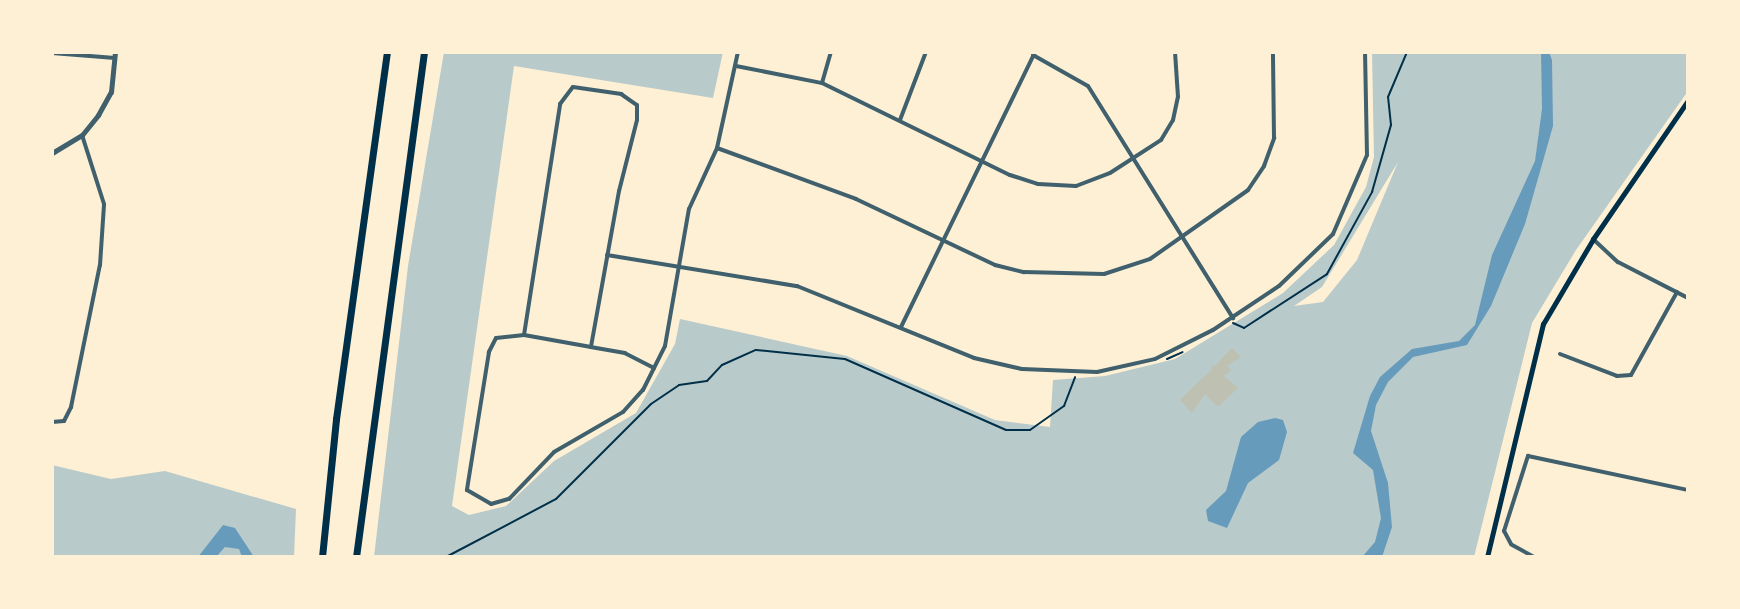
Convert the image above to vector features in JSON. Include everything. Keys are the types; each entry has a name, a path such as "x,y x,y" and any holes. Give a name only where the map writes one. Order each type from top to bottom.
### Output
{"highway":[{"path":"322,557 336,419 387,52"},
{"path":"356,557 424,52"}],"main road":[{"path":"1487,557 1536,341 1593,239 1688,100"}],"street":[{"path":"654,368 625,353 524,335 499,335 489,352 467,490 491,504 509,499 570,439 623,412 654,368 665,346 689,209 717,148 738,52"},
{"path":"822,83 831,52"},
{"path":"900,120 926,52"},
{"path":"735,66 822,83 981,160 1038,184 1076,186 1101,177 1161,140 1173,120 1178,97 1175,52"},
{"path":"717,148 833,190 995,265 1073,276 1136,265 1234,204 1264,166 1275,127 1273,52"},
{"path":"607,255 797,286 997,364 1074,372 1155,359 1233,320 1302,269 1348,208 1367,155 1365,52"},
{"path":"52,53 115,55 111,92 82,135 52,153"},
{"path":"901,327 945,242 1034,53 1088,86 1233,320"},
{"path":"524,335 560,104 573,87 621,94 637,105 591,347"},
{"path":"52,422 64,421 71,407 100,265 104,204 82,135"},
{"path":"1593,239 1618,262 1688,298"},
{"path":"1560,354 1617,376 1631,375 1677,292"},
{"path":"1534,557 1511,544 1504,531 1528,456 1688,490"}],"path":[{"path":"1233,320 1244,328 1327,274 1372,192 1391,125 1388,97 1407,52"},
{"path":"446,557 556,499 651,404 679,385 707,381 742,355 771,349 845,359 881,370 979,420 1006,430 1030,430 1064,406 1073,377"}],"shaded area":[{"path":"444,52 723,52 713,98 514,66 452,506 469,515 506,506 554,461 636,413 675,344 680,319 847,356 995,420 1050,427 1053,380 1105,376 1175,359 1283,293 1334,245 1366,187 1374,157 1372,52 1688,52 1688,91 1576,250 1532,323 1474,557 374,557 408,266","holes":["1398,162 1357,260 1323,302 1294,306 1322,287"]},
{"path":"52,465 111,479 165,471 296,509 294,557 52,557"}],"water":[{"path":"1541,52 1549,52 1552,60 1553,126 1525,224 1491,306 1467,345 1413,357 1388,382 1376,405 1371,431 1388,483 1392,527 1382,557 1362,557 1375,542 1381,518 1373,470 1353,453 1370,396 1380,377 1412,349 1459,341 1475,325 1492,255 1535,161 1542,109"},
{"path":"1275,418 1283,420 1287,432 1279,460 1248,483 1227,528 1208,521 1206,510 1226,491 1241,437 1258,422"},
{"path":"223,525 235,528 254,557 242,557 239,549 225,547 216,557 198,557"}],"building":[{"path":"1232,348 1241,357 1227,366 1231,370 1224,376 1238,388 1218,407 1205,394 1192,413 1180,400 1212,369 1211,363 1214,367"}]}
